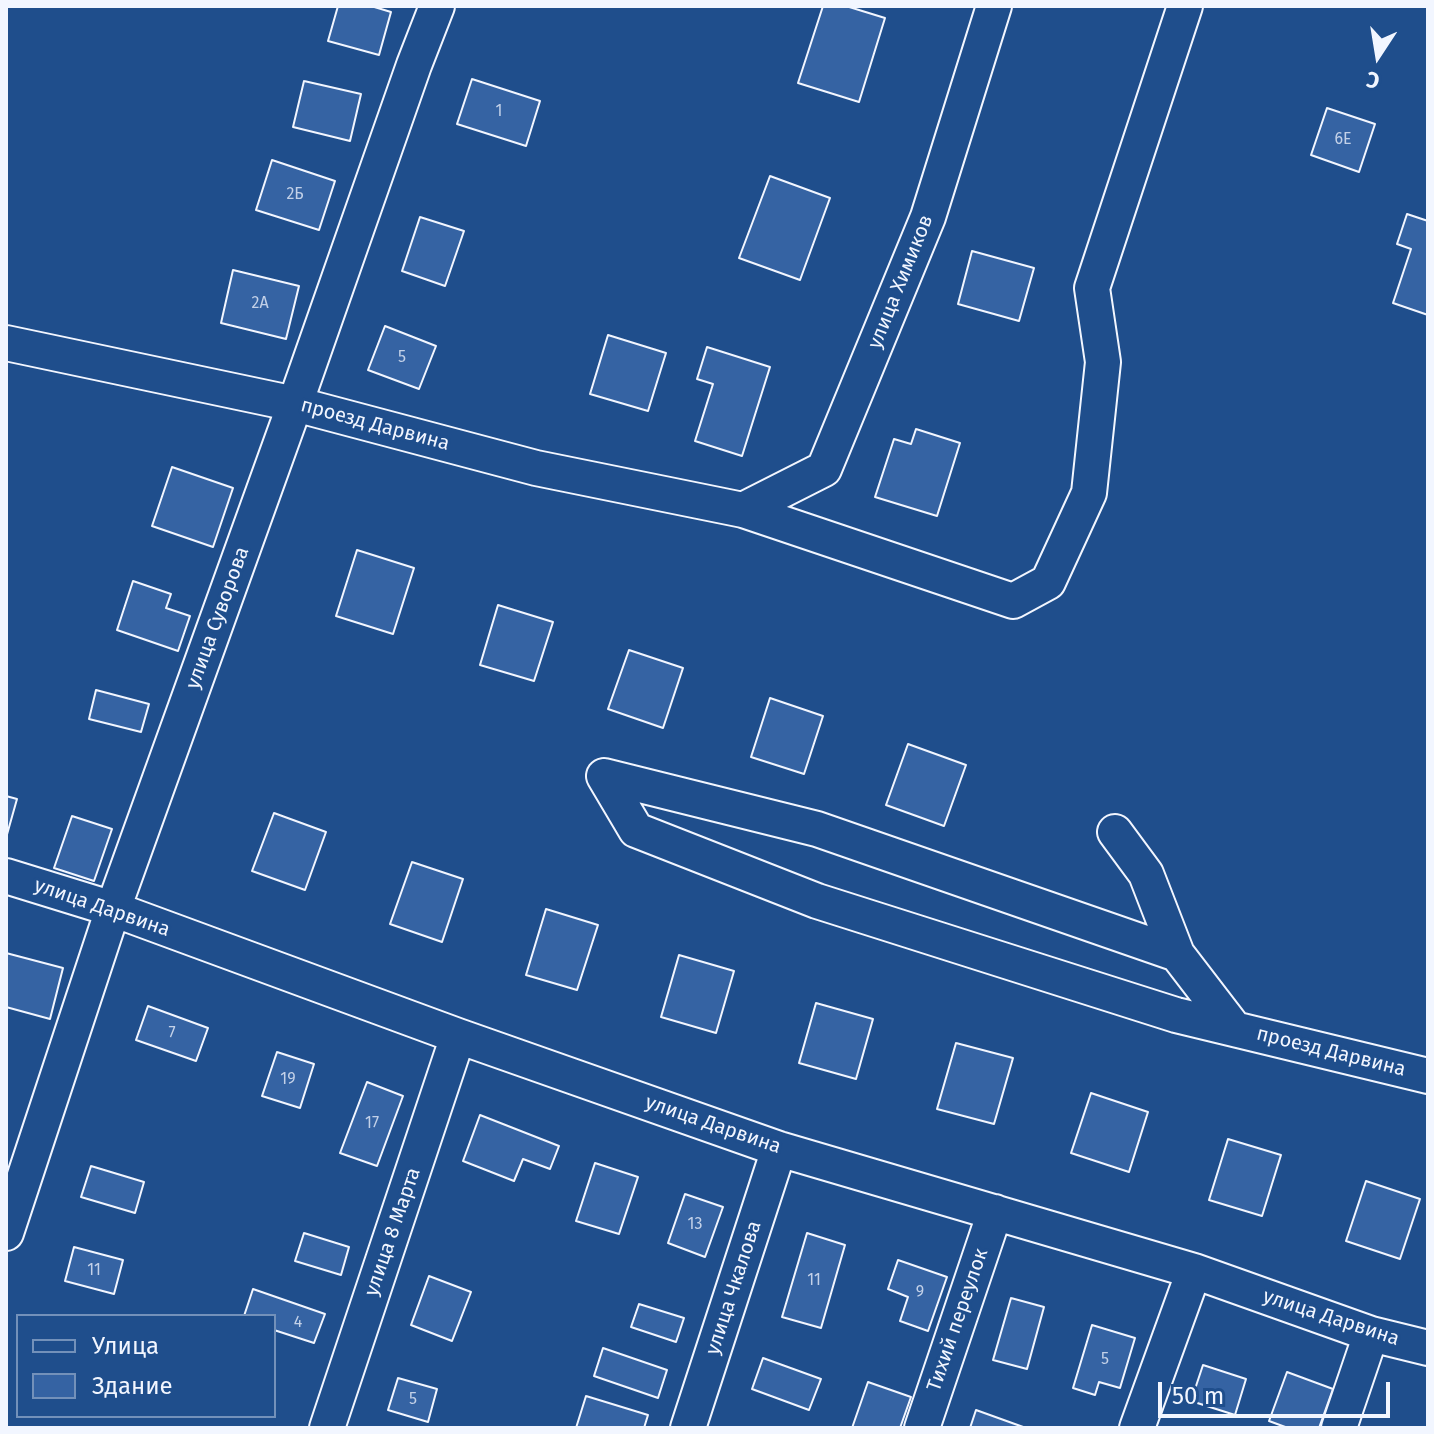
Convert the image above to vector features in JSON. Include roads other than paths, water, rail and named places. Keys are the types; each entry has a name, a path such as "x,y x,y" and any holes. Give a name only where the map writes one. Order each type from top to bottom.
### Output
{"street":[{"name":"улица Суворова","path":"6,1233 113,909 437,6"},
{"name":"улица Химиков","path":"743,510 824,469 928,217 994,6"},
{"name":"проезд Дарвина","path":"6,343 295,404 536,468 743,510 1013,601 1048,582 1089,493 1103,362 1092,288 1185,6"},
{"name":"проезд Дарвина","path":"1177,954 817,829 604,776 636,830 817,901 1176,1015 1428,1076"},
{"path":"1115,832 1146,874 1177,954 1233,1027"},
{"name":"улица Дарвина","path":"6,876 113,909 458,1036 779,1149 1194,1271 1371,1334 1428,1348"},
{"name":"улица 8 Марта","path":"327,1428 458,1036"},
{"name":"улица Чкалова","path":"688,1428 779,1149"},
{"name":"Тихий переулок","path":"922,1428 995,1212"},
{"path":"1137,1428 1194,1271"},
{"path":"1339,1428 1371,1334"}]}
